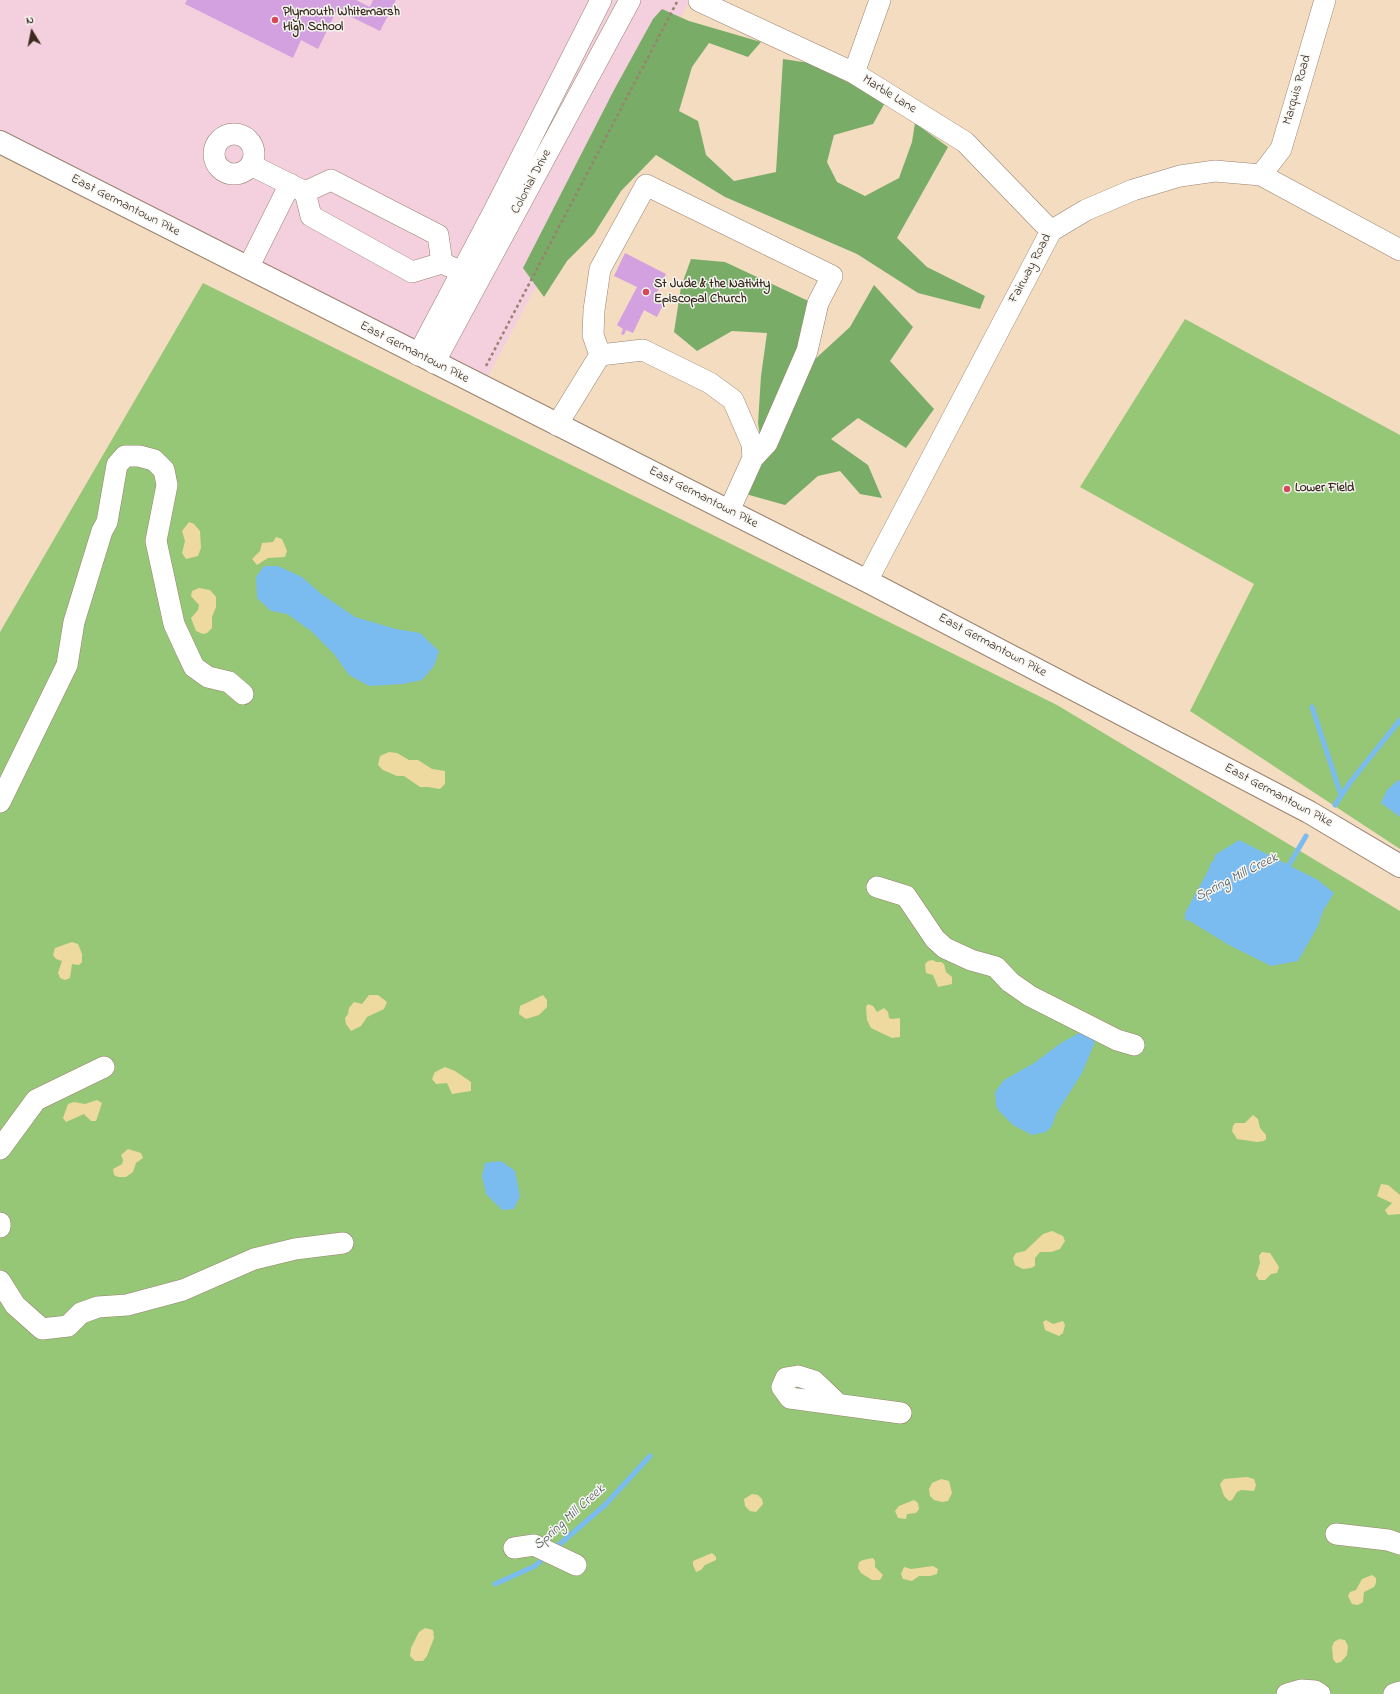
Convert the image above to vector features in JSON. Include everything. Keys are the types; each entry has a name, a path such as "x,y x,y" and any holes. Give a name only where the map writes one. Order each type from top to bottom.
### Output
{"main road":[{"name":"East Germantown Pike","path":"0,142 867,581 1309,812 1400,866"}],"street":[{"name":"Colonial Drive","path":"426,359 462,272 601,0"},
{"name":"Colonial Drive","path":"426,359 630,0"},
{"path":"854,73 880,0"},
{"name":"Marquis Road","path":"1261,175 1281,150 1325,0"},
{"name":"Marble Lane","path":"699,2 854,73 965,142 1051,231"},
{"path":"251,165 298,188 311,216 412,272 442,263 462,272"},
{"name":"Fairway Road","path":"867,581 1051,231 1099,204 1132,190 1180,176 1216,171 1261,175 1400,250"},
{"path":"248,268 298,188 330,180 438,236 442,263"},
{"path":"600,355 593,335 600,269 646,185 832,276 818,303 807,351 767,443 752,458 729,511"},
{"path":"600,355 643,350 710,383 733,400 752,444 752,458"},
{"path":"557,425 600,355"},
{"path":"0,802 67,665 74,622 102,531 107,522 117,465 125,456 139,456 154,460 164,470 167,485 156,541 174,624 194,667 208,677 229,682 243,694"},
{"path":"878,887 906,896 935,939 945,948 971,960 996,967 1010,982 1030,996 1117,1040 1134,1045"},
{"path":"0,1149 36,1100 104,1067"},
{"path":"0,1281 15,1305 42,1329 68,1326 81,1313 98,1307 127,1305 183,1290 254,1259 295,1249 343,1243"},
{"path":"838,1404 901,1413"},
{"path":"1336,1534 1388,1540 1400,1544"},
{"path":"514,1548 534,1545 576,1566"},
{"path":"1286,1694 1301,1690 1315,1691 1320,1694"},
{"path":"1394,1694 1400,1692"}],"path":[{"path":"486,366 678,0"}],"shaded area":[{"path":"0,0 690,0 482,387 0,142"}],"green space":[{"path":"662,9 689,21 761,42 748,57 709,43 692,67 679,111 698,121 706,155 734,181 776,172 783,59 816,64 886,101 873,124 834,135 827,162 837,182 865,196 899,178 912,142 915,123 948,147 897,238 927,267 985,296 980,309 918,293 857,254 725,197 656,155 621,191 594,234 567,261 544,297 523,268 614,90 653,19"},
{"path":"691,259 725,262 819,306 813,361 850,327 874,285 913,327 890,361 934,409 906,448 858,418 831,439 868,465 882,498 860,494 840,471 818,476 785,505 742,493 764,460 758,423 761,376 767,333 732,331 697,351 674,332 681,287"},
{"path":"203,283 1057,705 1400,911 1400,1694 0,1694 0,632"},
{"path":"1185,319 1400,435 1400,849 1190,711 1254,584 1080,487"}],"sand":[{"path":"189,522 194,524 200,531 201,548 198,556 186,559 182,553 185,541 182,531"},
{"path":"276,537 282,539 287,551 285,557 268,558 257,565 252,559 260,551 262,543 273,542"},
{"path":"199,588 210,590 216,597 216,607 212,617 212,628 207,633 203,634 196,631 191,618 198,610 199,605 191,596 192,591"},
{"path":"389,752 397,753 409,760 418,760 432,769 445,771 445,784 440,789 420,787 404,776 397,776 383,770 378,765 380,756"},
{"path":"72,942 78,944 82,954 82,962 79,965 72,964 70,978 65,980 60,978 58,973 62,961 56,959 53,955 55,948"},
{"path":"933,960 944,964 946,972 952,977 952,984 938,987 933,975 926,973 925,964 928,961"},
{"path":"369,995 378,995 387,1002 384,1009 367,1017 361,1026 351,1031 346,1024 345,1018 348,1014 349,1008 354,1002 362,1004"},
{"path":"543,995 547,1000 547,1007 539,1015 526,1019 519,1014 520,1006"},
{"path":"868,1004 873,1006 877,1012 884,1008 888,1012 889,1018 900,1018 900,1037 892,1038 871,1028 867,1020 866,1007"},
{"path":"445,1067 455,1071 471,1082 471,1091 452,1094 447,1083 436,1084 432,1079 435,1072"},
{"path":"97,1100 102,1103 96,1121 91,1121 84,1114 66,1122 63,1118 68,1104 74,1102 85,1104"},
{"path":"1253,1115 1258,1119 1260,1128 1266,1135 1266,1139 1264,1141 1257,1142 1237,1139 1232,1131 1235,1123 1245,1123"},
{"path":"128,1149 141,1153 143,1158 136,1163 133,1172 126,1177 118,1177 114,1175 113,1169 122,1164 123,1160 121,1155"},
{"path":"1381,1184 1388,1185 1400,1195 1400,1214 1388,1215 1385,1210 1392,1203 1377,1196"},
{"path":"1052,1231 1063,1236 1065,1241 1060,1249 1051,1252 1040,1252 1035,1258 1035,1266 1031,1268 1023,1269 1015,1265 1013,1258 1016,1253 1025,1251 1043,1234"},
{"path":"1262,1252 1270,1253 1279,1267 1277,1273 1271,1274 1265,1280 1259,1280 1256,1275 1260,1263 1259,1256"},
{"path":"1046,1320 1053,1324 1063,1321 1065,1325 1063,1333 1059,1336 1045,1330 1043,1322"},
{"path":"1247,1477 1254,1479 1256,1485 1254,1491 1241,1490 1237,1492 1232,1500 1229,1501 1224,1496 1220,1484 1224,1479"},
{"path":"941,1479 949,1481 952,1493 948,1501 942,1502 934,1500 930,1496 929,1489 932,1483"},
{"path":"752,1494 758,1495 762,1499 763,1504 756,1512 750,1511 745,1506 744,1499"},
{"path":"914,1500 918,1503 919,1509 916,1513 907,1514 906,1519 898,1518 895,1511 899,1506"},
{"path":"712,1553 716,1557 716,1560 705,1565 701,1570 696,1572 693,1561"},
{"path":"873,1558 875,1561 875,1567 883,1575 880,1580 872,1580 861,1573 858,1568 859,1562"},
{"path":"933,1566 938,1569 937,1574 930,1576 919,1576 912,1581 903,1579 901,1574 904,1567 911,1569"},
{"path":"1372,1575 1376,1578 1374,1587 1364,1592 1363,1602 1358,1605 1352,1604 1348,1596 1350,1592 1356,1590 1362,1579"},
{"path":"425,1628 433,1630 434,1638 427,1656 423,1661 415,1661 410,1656 411,1648 419,1632"},
{"path":"1339,1639 1345,1640 1348,1646 1347,1655 1341,1662 1336,1663 1333,1659 1332,1647 1334,1642"}],"water":[{"path":"264,566 278,566 302,577 320,593 355,617 396,629 420,633 439,651 434,666 422,680 403,684 369,686 349,675 334,654 311,631 287,614 271,611 257,598 256,577"},
{"path":"1400,780 1400,817 1381,803 1387,790"},
{"path":"1239,840 1318,880 1334,893 1323,911 1318,926 1298,961 1271,966 1229,945 1188,920 1185,921 1185,913 1209,869 1210,864 1214,860 1215,855"},
{"path":"1081,1032 1091,1037 1095,1042 1082,1073 1056,1114 1052,1126 1046,1132 1032,1135 1013,1125 998,1110 995,1092 1004,1080 1034,1063 1061,1043"},
{"path":"501,1161 515,1171 520,1196 514,1209 502,1210 486,1194 482,1176 485,1163"}],"building":[{"name":"Plymouth Whitemarsh High School","path":"187,0 356,0 370,7 373,0 396,0 380,31 337,10 318,49 301,40 293,58 185,4"},
{"name":"St Jude & the Nativity Episcopal Church","path":"625,253 666,274 655,296 665,301 657,317 644,310 633,333 626,330 624,335 621,334 623,329 617,325 637,287 614,276"}],"waterway":[{"path":"1312,707 1341,795"},
{"name":"Spring Mill Creek","path":"1335,805 1351,781 1400,720"},
{"name":"Spring Mill Creek","path":"1284,868 1289,865 1306,836"},
{"name":"Spring Mill Creek","path":"553,1550 605,1505 650,1456"},
{"name":"Spring Mill Creek","path":"495,1584 535,1566 546,1556"}],"place":[{"name":"Plymouth Whitemarsh High School","path":"275,20"},
{"name":"St Jude & the Nativity Episcopal Church","path":"646,292"},
{"name":"Lower Field","path":"1287,489"}]}
